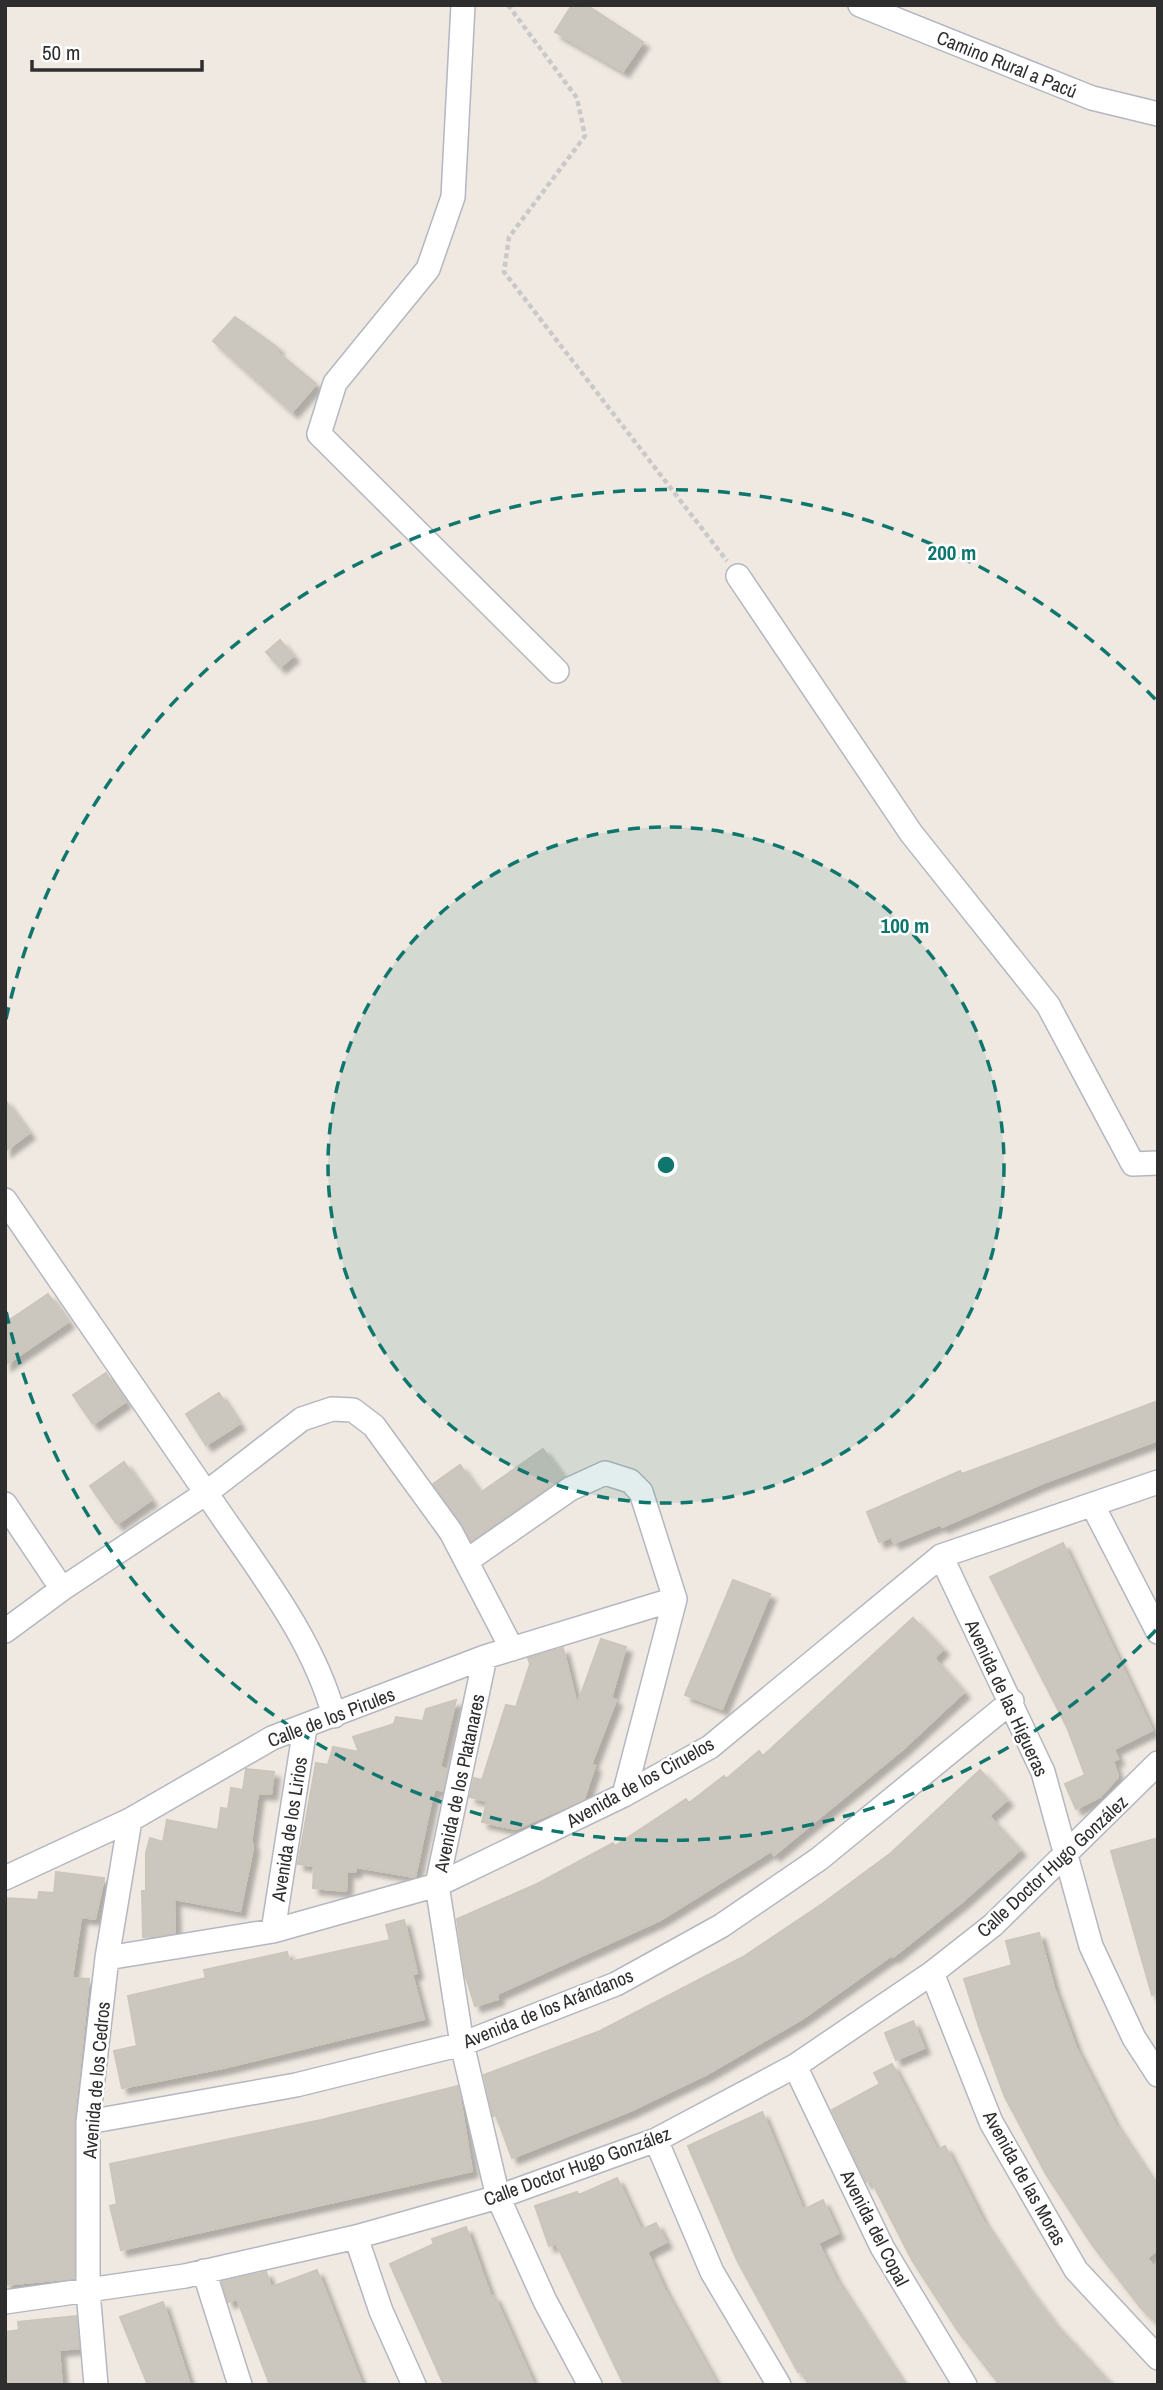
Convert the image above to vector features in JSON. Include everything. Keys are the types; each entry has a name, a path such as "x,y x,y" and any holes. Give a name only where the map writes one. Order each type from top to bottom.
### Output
{"street":[{"path":"463,5 453,197 428,269 335,383 319,434 557,671"},
{"name":"Camino Rural a Pacú","path":"860,5 1092,98 1158,114"},
{"path":"738,576 911,833 1048,1005 1133,1164 1158,1163"},
{"path":"5,1200 206,1493 306,1646 325,1681 334,1716"},
{"path":"5,1631 62,1589 206,1493 302,1419 332,1409 353,1410 374,1426 468,1560 512,1649"},
{"path":"468,1560 570,1489 605,1473 620,1475 630,1480 641,1493 676,1598 624,1795"},
{"name":"Avenida de los Ciruelos","path":"107,1958 273,1931 437,1885 624,1795 710,1746 941,1556 1158,1482"},
{"path":"5,1504 62,1589"},
{"path":"1094,1506 1158,1632"},
{"name":"Avenida de las Higueras","path":"941,1556 1012,1701 1043,1772 1091,1946 1134,2038 1158,2076"},
{"name":"Calle de los Pirules","path":"5,1878 130,1820 272,1738 305,1728 485,1657 676,1598"},
{"name":"Avenida de los Platanares","path":"485,1657 437,1885 462,2044 498,2197 545,2301 590,2385"},
{"name":"Avenida de los Arándanos","path":"89,2122 296,2085 462,2044 616,1984 721,1926 818,1858 1012,1701"},
{"name":"Avenida de los Lirios","path":"273,1931 305,1728"},
{"name":"Calle Doctor Hugo González","path":"5,2302 88,2291 204,2270 356,2237 498,2197 656,2140 795,2066 932,1973 993,1925 1158,1763"},
{"name":"Avenida de los Cedros","path":"96,2385 88,2291 89,2122 107,1958 130,1820"},
{"name":"Avenida de las Moras","path":"932,1973 991,2122 1076,2270 1158,2358"},
{"name":"Avenida del Copal","path":"795,2066 881,2247 965,2385"},
{"path":"656,2140 712,2272 779,2385"},
{"path":"356,2237 381,2311 414,2385"},
{"path":"204,2270 240,2385"}],"path":[{"path":"508,5 577,98 585,136 509,237 503,272 738,576"}],"building":[{"path":"572,5 586,5 643,42 623,71 555,32"},
{"path":"235,317 278,348 276,351 316,384 292,412 213,341"},
{"path":"280,640 293,656 280,667 266,652"},
{"path":"5,1100 29,1133 5,1151"},
{"path":"48,1294 68,1322 5,1365 5,1323"},
{"path":"106,1373 125,1402 93,1424 73,1395"},
{"path":"219,1393 239,1424 206,1445 186,1414"},
{"path":"1158,1401 1158,1440 1043,1483 942,1527 941,1524 894,1543 891,1537 879,1542 867,1512 960,1471 962,1474"},
{"path":"543,1449 563,1477 471,1541 433,1484 460,1465 480,1493"},
{"path":"124,1462 151,1500 117,1524 90,1486"},
{"path":"1063,1543 1152,1730 1114,1749 1118,1759 1113,1761 1118,1777 1100,1797 1076,1809 1065,1784 1085,1775 1067,1727 990,1577"},
{"path":"733,1580 770,1594 722,1709 685,1695"},
{"path":"913,1618 943,1649 934,1658 964,1692 903,1749 774,1855 771,1851 660,1920 497,1994 498,1999 475,2006 465,1974 457,1919 537,1884 613,1843 615,1846 686,1799 689,1803 724,1776 726,1779 759,1751 763,1756"},
{"path":"601,1639 626,1647 611,1698 616,1700 591,1765 595,1766 584,1799 516,1829 482,1822 487,1801 470,1797 474,1778 482,1780 506,1705 516,1707 530,1664 528,1658 563,1648 577,1705"},
{"path":"456,1700 440,1767 447,1770 443,1791 435,1789 432,1798 415,1877 356,1867 355,1872 347,1871 346,1891 313,1888 314,1866 298,1864 316,1763 328,1765 333,1747 359,1752 353,1737 394,1724 396,1717 423,1721 426,1709"},
{"path":"246,1769 274,1772 271,1794 258,1793 252,1853 240,1911 174,1899 175,1933 143,1937 142,1891 146,1891 146,1853 150,1838 163,1842 167,1820 218,1830 221,1808 228,1809 231,1788 243,1790"},
{"path":"980,1770 1007,1800 989,1816 1020,1850 962,1902 893,1957 892,1955 802,2019 707,2074 630,2111 512,2158 496,2115 493,2116 484,2075 600,2031 743,1957 891,1853"},
{"path":"1158,1838 1158,1994 1152,1995 1111,1851"},
{"path":"56,1872 104,1878 95,1919 81,1917 72,1978 89,1979 74,2122 74,2278 5,2285 5,1898 38,1900 39,1892 54,1893"},
{"path":"404,1920 417,1973 412,1974 424,2019 223,2068 122,2088 114,2051 137,2046 128,1996 206,1978 204,1970 287,1952 289,1962 390,1940 386,1925"},
{"path":"1039,1933 1054,1988 1076,2048 1115,2124 1158,2189 1158,2249 1147,2258 1158,2272 1158,2324 1142,2309 1093,2246 1046,2174 1005,2097 964,1979 1012,1965 1006,1941"},
{"path":"913,2021 924,2048 896,2060 885,2033"},
{"path":"892,2064 937,2150 945,2146 983,2221 1024,2283 1054,2323 1112,2385 1000,2385 958,2331 912,2260 871,2180 866,2182 832,2110 880,2084 874,2073"},
{"path":"458,2086 472,2171 121,2250 110,2206 117,2204 110,2164 321,2120"},
{"path":"762,2112 803,2210 823,2200 838,2233 818,2243 835,2278 904,2385 809,2385 801,2371 798,2372 737,2260 688,2146"},
{"path":"617,2178 641,2230 656,2223 666,2242 647,2252 664,2289 717,2385 624,2385 556,2243 549,2246 535,2206 577,2192 579,2195"},
{"path":"466,2227 491,2297 494,2296 534,2385 444,2385 390,2264 434,2244 432,2239"},
{"path":"317,2270 362,2385 270,2385 237,2299 228,2302 222,2282 266,2272 271,2287"},
{"path":"163,2302 190,2385 148,2385 120,2317"},
{"path":"76,2316 79,2348 59,2350 62,2385 5,2385 5,2332 19,2330 18,2322"}]}
